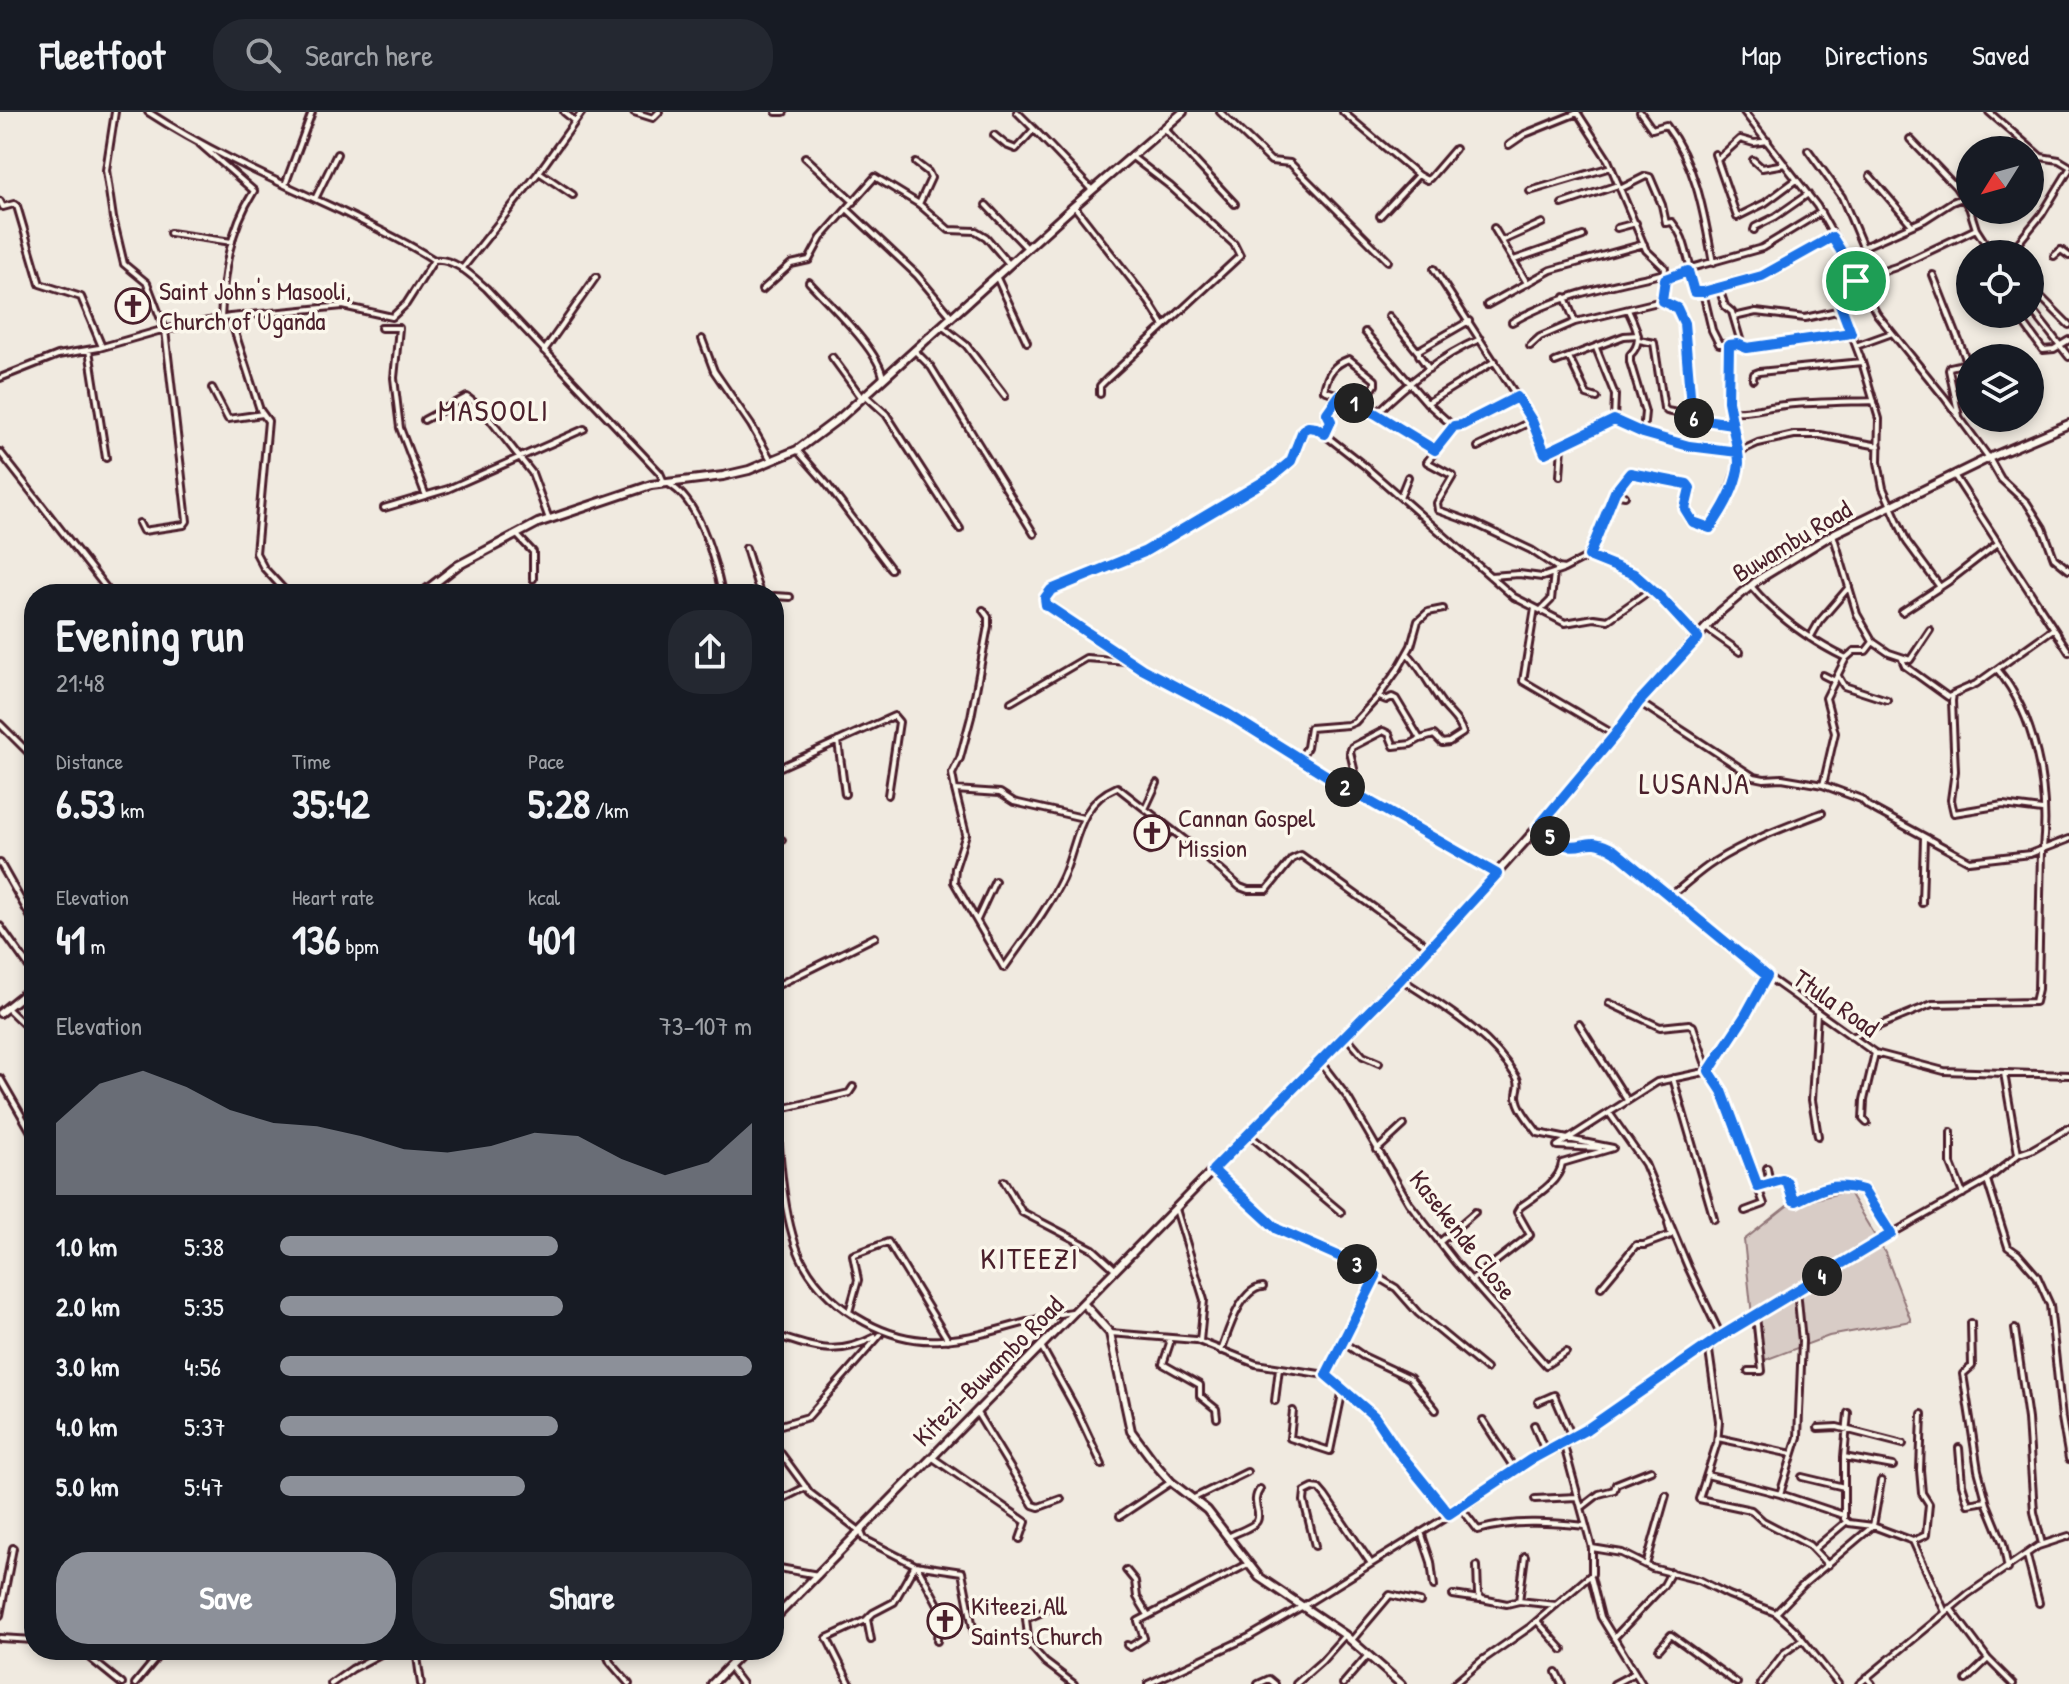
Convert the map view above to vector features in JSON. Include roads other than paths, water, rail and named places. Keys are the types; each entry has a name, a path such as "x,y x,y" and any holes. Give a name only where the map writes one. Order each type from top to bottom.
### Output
{"street":[{"path":"115,112 106,170 118,244 127,268 147,283 165,330 187,521 184,525 143,531 139,523"},
{"path":"148,112 285,185 409,243 434,260 442,259 462,269 490,291 660,473 664,482 681,493 702,528 719,584"},
{"path":"285,185 312,112"},
{"path":"564,112 575,121"},
{"path":"462,269 582,112"},
{"path":"634,112 653,118 659,112"},
{"path":"776,112 784,112"},
{"path":"1017,112 1082,176 1093,191"},
{"path":"432,584 445,573 549,519 664,482 723,476 773,462 797,450 829,428 1074,206 1183,112"},
{"path":"1220,112 1271,161 1290,163 1388,261"},
{"path":"1343,112 1427,180 1455,149"},
{"path":"1640,112 1652,129 1667,127 1687,157 1705,219 1713,263"},
{"path":"1744,112 1821,212 1873,308 1956,413"},
{"path":"1989,112 2017,136"},
{"path":"1509,145 1525,134 1577,113 1611,167 1651,257 1663,264 1662,301"},
{"path":"1164,128 1235,204"},
{"path":"994,135 1016,149 1034,129"},
{"path":"195,139 254,191 242,211 224,271 221,319"},
{"path":"1768,141 1754,143 1740,139 1716,157 1737,217 1765,203 1796,180"},
{"path":"1910,139 1956,189"},
{"path":"1808,150 1842,197 1863,247"},
{"path":"315,199 337,154"},
{"path":"1100,394 1100,386 1107,379 1230,269 1240,256 1240,252 1170,186 1131,156"},
{"path":"805,157 854,202"},
{"path":"2021,240 2042,214 2069,168 2059,160 2044,158"},
{"path":"1753,160 1762,168 1785,164"},
{"path":"916,163 931,178 919,204"},
{"path":"1530,191 1611,167"},
{"path":"539,172 573,195"},
{"path":"1380,216 1418,175"},
{"path":"1870,176 1912,225"},
{"path":"762,290 791,264 809,260 821,238 877,177 919,204 949,230 976,231 986,237 1010,265"},
{"path":"1562,204 1650,177 1661,200 1666,223 1672,222 1686,241 1694,292 1762,276 1832,237"},
{"path":"1754,230 1808,194"},
{"path":"0,201 3,207 17,206 40,284 81,297 102,347"},
{"path":"1855,272 1857,257 1863,247 1956,202"},
{"path":"986,205 1028,249"},
{"path":"1074,206 1164,326"},
{"path":"847,210 917,275 952,317"},
{"path":"1512,322 1544,304 1565,297 1690,270 1762,248 1821,212"},
{"path":"1502,241 1542,223"},
{"path":"1617,228 1636,223"},
{"path":"1974,224 1983,240"},
{"path":"1494,228 1527,283"},
{"path":"1940,587 1907,542 1880,478 1880,427 1838,293 1859,279 1896,267 1976,229"},
{"path":"170,233 232,242"},
{"path":"1514,260 1583,236"},
{"path":"1487,305 1551,270 1644,244"},
{"path":"2054,256 2061,250 2069,256"},
{"path":"0,378 58,355 230,317 343,306 392,317 406,304 434,260"},
{"path":"1434,269 1532,421 1543,453 1547,454 1614,420 1643,433 1689,446 1738,452 1758,443 1794,435 1820,435 1879,446"},
{"path":"1933,275 1960,344"},
{"path":"544,351 596,277"},
{"path":"997,278 1027,342"},
{"path":"809,282 865,344 882,371 883,379"},
{"path":"1719,288 1725,306 1734,317 1742,346"},
{"path":"1703,292 1715,340 1719,344 1747,348 1851,333"},
{"path":"1565,297 1575,322"},
{"path":"2044,300 2069,325"},
{"path":"1530,346 1540,337 1575,322 1662,301 1677,308 1684,323 1692,418"},
{"path":"1628,310 1638,337 1630,362 1645,412 1643,433"},
{"path":"1734,317 1756,312 1805,318 1841,310"},
{"path":"1389,316 1429,369"},
{"path":"230,317 260,410 268,421 256,548 264,568 279,584"},
{"path":"1418,352 1469,321"},
{"path":"2044,325 2069,357"},
{"path":"942,326 966,345 1005,396"},
{"path":"381,328 399,328 394,378 400,428 426,496"},
{"path":"2027,328 2043,350 2069,340"},
{"path":"1365,332 1408,383 1454,427"},
{"path":"1856,346 1892,333"},
{"path":"1555,362 1624,336 1638,337 1654,343 1664,408 1670,413 1732,424"},
{"path":"702,339 714,371 773,462"},
{"path":"1376,414 1408,383 1480,339"},
{"path":"1490,576 1519,574 1537,578 1589,556 1614,494 1628,474 1687,484 1690,488 1685,509 1693,522 1710,528 1732,486 1739,462 1729,411 1729,345"},
{"path":"1596,348 1615,395 1614,420"},
{"path":"89,350 106,458"},
{"path":"914,350 931,367 1034,534"},
{"path":"832,357 863,397 886,414 960,529"},
{"path":"1569,357 1587,395 1597,398"},
{"path":"1361,407 1375,380 1349,359 1336,364 1327,377 1324,390 1376,414 1435,450"},
{"path":"1427,403 1495,361"},
{"path":"1753,379 1754,374 1759,372 1862,362"},
{"path":"1947,401 1956,400 1949,368 1956,366"},
{"path":"212,388 228,419 263,414"},
{"path":"1325,434 1331,421 1327,413 1339,396"},
{"path":"424,420 467,397 480,407 522,458 536,481 549,519"},
{"path":"1517,397 1454,427 1435,450 1428,464 1453,476 1437,503 1438,510 1483,527 1564,569"},
{"path":"1729,411 1754,412 1772,406 1812,402 1874,401"},
{"path":"1478,447 1532,421"},
{"name":"Buwambu Road","path":"1497,874 1615,735 1639,702 1721,611 1751,586 1833,534 1989,458 2069,424"},
{"path":"1497,874 1353,792 1228,714 1129,661 1046,605 1047,594 1061,585 1144,552 1273,476 1291,461 1303,430 1308,427 1325,434 1514,597 1565,623 1594,618 1608,620 1652,589"},
{"path":"384,508 426,496 522,458 584,429"},
{"path":"1970,432 2001,479 2027,503 2054,558 2069,570"},
{"path":"1560,476 1562,446"},
{"path":"797,450 891,569"},
{"path":"0,452 103,584"},
{"path":"1954,475 2069,652"},
{"path":"1400,497 1408,477"},
{"path":"1614,494 1625,496"},
{"path":"516,534 533,552 533,579"},
{"path":"1833,534 1857,614 1873,642 1902,659 1910,660 1930,630"},
{"path":"1902,612 1998,544 1997,540"},
{"path":"746,548 757,584"},
{"path":"1589,556 1634,574 1698,638"},
{"path":"1541,610 1551,600 1554,573"},
{"path":"1751,586 1775,613 1846,658"},
{"path":"1810,638 1849,587"},
{"path":"784,597 790,597"},
{"path":"1535,607 1523,681 1615,735"},
{"path":"1300,759 1307,747 1310,728 1352,724 1378,697 1407,653 1418,621 1428,612 1443,609"},
{"path":"983,610 988,617 988,626 971,717 960,758 952,774 966,834 955,868 954,882 1004,968 1060,882 1083,818 1114,787 1122,789 1238,886 1264,891 1270,888 1288,863 1301,855 1430,948"},
{"path":"1706,628 1740,652"},
{"path":"1902,659 1905,666 1948,697 1976,684 2053,629"},
{"path":"1823,785 1835,733 1826,698 1846,658 1854,651 1866,651 1873,642"},
{"path":"1353,792 1356,777 1350,752 1352,747 1383,731 1389,734 1394,746 1406,746 1434,735 1442,743 1449,742 1463,731 1407,653"},
{"path":"1011,702 1086,658 1129,661"},
{"path":"1852,1037 1932,1004 2035,1002 2038,989 2042,810 2035,742 2026,714 1997,669"},
{"path":"1823,675 1836,679 1844,686 1887,700"},
{"path":"1953,695 1955,771 1951,800 1954,813 2003,805 2042,810"},
{"path":"1378,697 1396,699 1420,739"},
{"path":"1639,702 1754,777 1823,785 1861,799 1969,861 2047,850 2069,839"},
{"path":"784,765 878,722 896,717 899,722 888,795"},
{"path":"0,724 24,748"},
{"path":"838,741 845,794"},
{"path":"1145,809 1157,783"},
{"path":"955,790 1000,793 1014,802 1083,818"},
{"path":"1669,897 1732,851 1822,813"},
{"name":"Ttula Road","path":"1538,827 1567,846 1596,842 1604,845 1767,976 1875,1053 1933,1069 2069,1075"},
{"path":"1149,851 1172,830"},
{"path":"1922,903 1924,836"},
{"path":"0,863 24,905"},
{"name":"Kitezi-Buwambo Road","path":"784,1609 1401,979 1497,874"},
{"path":"977,920 995,881"},
{"path":"0,926 24,960"},
{"path":"784,982 875,937"},
{"path":"1613,1148 1557,1146 1657,1082 1709,1071 1767,976"},
{"path":"1401,979 1467,1023 1491,1045 1518,1079 1517,1096 1521,1107 1538,1133 1613,1148"},
{"path":"0,1013 24,995"},
{"path":"1609,1003 1660,1027 1691,1025 1709,1071 1722,1091 1764,1204 1745,1211"},
{"path":"8,1009 24,1024"},
{"path":"1817,1013 1812,1100 1818,1136"},
{"path":"1579,1024 1627,1100"},
{"path":"1345,1035 1363,1056 1379,1063"},
{"path":"1867,1123 1863,1119 1864,1100 1875,1053"},
{"name":"Kasekende Close","path":"1319,1060 1348,1098 1409,1203 1472,1280 1546,1365 1566,1352"},
{"path":"2004,1073 2019,1154"},
{"path":"0,1078 24,1120"},
{"path":"1673,1078 1714,1219"},
{"path":"784,1108 849,1093 853,1087"},
{"path":"1610,1114 1639,1153 1721,1336"},
{"path":"1377,1150 1404,1125"},
{"path":"1148,1684 1249,1637 1303,1606 1461,1508 1545,1451 1572,1437 1708,1344 1987,1180 2019,1154 2069,1128"},
{"path":"1951,1132 1951,1164 1963,1194"},
{"path":"1248,1134 1341,1212"},
{"path":"1472,1280 1530,1235 1517,1212 1555,1178 1562,1169 1562,1163 1613,1148"},
{"path":"1767,1168 1770,1184"},
{"path":"1213,1170 1277,1229 1352,1262 1402,1292 1418,1313 1486,1369"},
{"path":"1758,1187 1782,1180 1787,1182 1796,1201 1831,1186 1863,1190 1891,1234"},
{"path":"1987,1180 2008,1247 2037,1276 2050,1305 2069,1459"},
{"path":"1004,1181 1022,1212 1093,1249 1116,1270"},
{"path":"784,1187 795,1243 812,1276 826,1293 849,1312 882,1333 924,1341 948,1340 1075,1312"},
{"path":"1176,1209 1204,1300 1200,1341"},
{"path":"1601,1287 1636,1245 1671,1235 1665,1209"},
{"path":"1440,1242 1475,1212"},
{"path":"849,1312 858,1280 853,1255 888,1242 948,1340"},
{"path":"1326,1375 1376,1276"},
{"path":"1221,1351 1237,1310 1252,1290 1263,1287"},
{"path":"1780,1494 1798,1437 1802,1364 1797,1290"},
{"path":"1083,1303 1110,1333 1131,1431 1171,1482 1207,1510 1264,1581 1352,1640 1401,1684"},
{"path":"1748,1371 1762,1371 1756,1316"},
{"path":"1971,1323 1972,1366 1963,1374 1978,1470 1986,1501 2003,1543 2008,1569"},
{"path":"2015,1329 2028,1419 2034,1512 2042,1544"},
{"path":"784,1338 831,1350 858,1345 882,1333"},
{"path":"784,1424 808,1417 882,1333"},
{"path":"1110,1333 1200,1341 1256,1364 1326,1375 1374,1416 1449,1514"},
{"path":"1168,1339 1170,1343 1163,1364 1200,1385 1200,1396 1216,1409 1217,1418"},
{"path":"1344,1343 1363,1356 1410,1378 1436,1410"},
{"path":"1708,1344 1719,1421 1718,1438 1699,1495 1701,1501 1751,1510 1763,1521 1814,1549 1828,1565"},
{"path":"1041,1346 1082,1420 1102,1465"},
{"path":"1275,1401 1279,1368"},
{"path":"1293,1411 1290,1438 1330,1451 1343,1389"},
{"path":"1538,1402 1554,1395 1572,1437"},
{"path":"976,1411 1033,1505 1039,1507 1061,1499"},
{"path":"1846,1522 1843,1515 1844,1457 1848,1413"},
{"path":"1913,1541 1926,1535 1929,1507 1922,1493 1920,1470 1922,1414"},
{"path":"1483,1420 1516,1471"},
{"path":"1534,1425 1545,1451"},
{"path":"1818,1428 1837,1427 1903,1444"},
{"path":"1718,1438 1792,1454"},
{"path":"1563,1442 1592,1548 1594,1565 1591,1577 1601,1617 1642,1684"},
{"path":"1959,1448 1967,1502 1971,1505 1986,1501"},
{"path":"784,1457 822,1504 861,1532 868,1541 916,1566 962,1572 974,1633 1029,1644"},
{"path":"931,1457 1026,1522 1020,1539"},
{"path":"1844,1457 1893,1466"},
{"path":"1581,1508 1599,1494 1613,1491 1616,1484 1651,1470"},
{"path":"1194,1498 1247,1472"},
{"path":"1706,1475 1780,1494 1843,1515"},
{"path":"1802,1477 1844,1487"},
{"path":"1776,1613 1803,1585 1873,1526 1881,1481"},
{"path":"1120,1516 1171,1482"},
{"path":"784,1498 806,1487"},
{"path":"1315,1546 1304,1501 1305,1492 1313,1488 1319,1489 1325,1496 1370,1562"},
{"path":"1228,1537 1256,1523 1259,1518 1255,1498 1260,1489"},
{"path":"1646,1565 1666,1495"},
{"path":"1535,1499 1577,1497"},
{"path":"1461,1508 1478,1530 1508,1523 1547,1522 1585,1526"},
{"path":"1814,1549 1846,1522 1873,1526 1913,1541 1948,1610 2013,1684"},
{"path":"1421,1532 1431,1562 1434,1586"},
{"path":"1859,1684 1948,1610 2042,1544 2069,1536"},
{"path":"0,1615 13,1548"},
{"path":"1592,1548 1622,1553 1646,1565 1699,1580 1776,1613 1838,1684"},
{"path":"1519,1601 1525,1556"},
{"path":"2027,1556 2039,1603"},
{"path":"1127,1645 1130,1647 1144,1639 1137,1622 1248,1564"},
{"path":"850,1684 827,1638 867,1619 897,1599 916,1566"},
{"path":"916,1566 939,1606 937,1641"},
{"path":"1477,1566 1480,1599"},
{"path":"784,1569 818,1575"},
{"path":"1126,1570 1135,1581 1137,1597 1148,1615"},
{"path":"1614,1638 1664,1585 1671,1572"},
{"path":"1454,1684 1591,1577"},
{"path":"1352,1640 1390,1595 1420,1602"},
{"path":"1453,1595 1507,1604 1519,1601 1556,1605"},
{"path":"1045,1611 1026,1619 1029,1644 1045,1662 1074,1684"},
{"path":"867,1619 871,1640"},
{"path":"1537,1621 1563,1650"},
{"path":"1296,1684 1345,1635"},
{"path":"1659,1649 1671,1635 1738,1684"},
{"path":"0,1638 24,1639"},
{"path":"1760,1684 1784,1653 1802,1640"},
{"path":"1343,1684 1369,1655"},
{"path":"1966,1680 1988,1659"},
{"path":"92,1660 122,1684"},
{"path":"135,1684 155,1660"},
{"path":"331,1684 369,1660"},
{"path":"417,1660 421,1684"},
{"path":"609,1660 629,1684"},
{"path":"712,1684 736,1660"},
{"path":"729,1666 742,1684"},
{"path":"1556,1672 1562,1684"},
{"path":"1614,1684 1634,1673"},
{"path":"1866,1677 1872,1684"},
{"path":"1258,1684 1269,1679 1275,1684"}],"place":[{"name":"Saint John's Masooli, Church of Uganda","path":"133,306"},
{"name":"Cannan Gospel Mission","path":"1152,833"},
{"name":"Kiteezi All Saints Church","path":"945,1621"}],"district":[{"name":"MASOOLI","path":"494,411"},
{"name":"LUSANJA","path":"1695,784"},
{"name":"KITEEZI","path":"1030,1259"}]}
